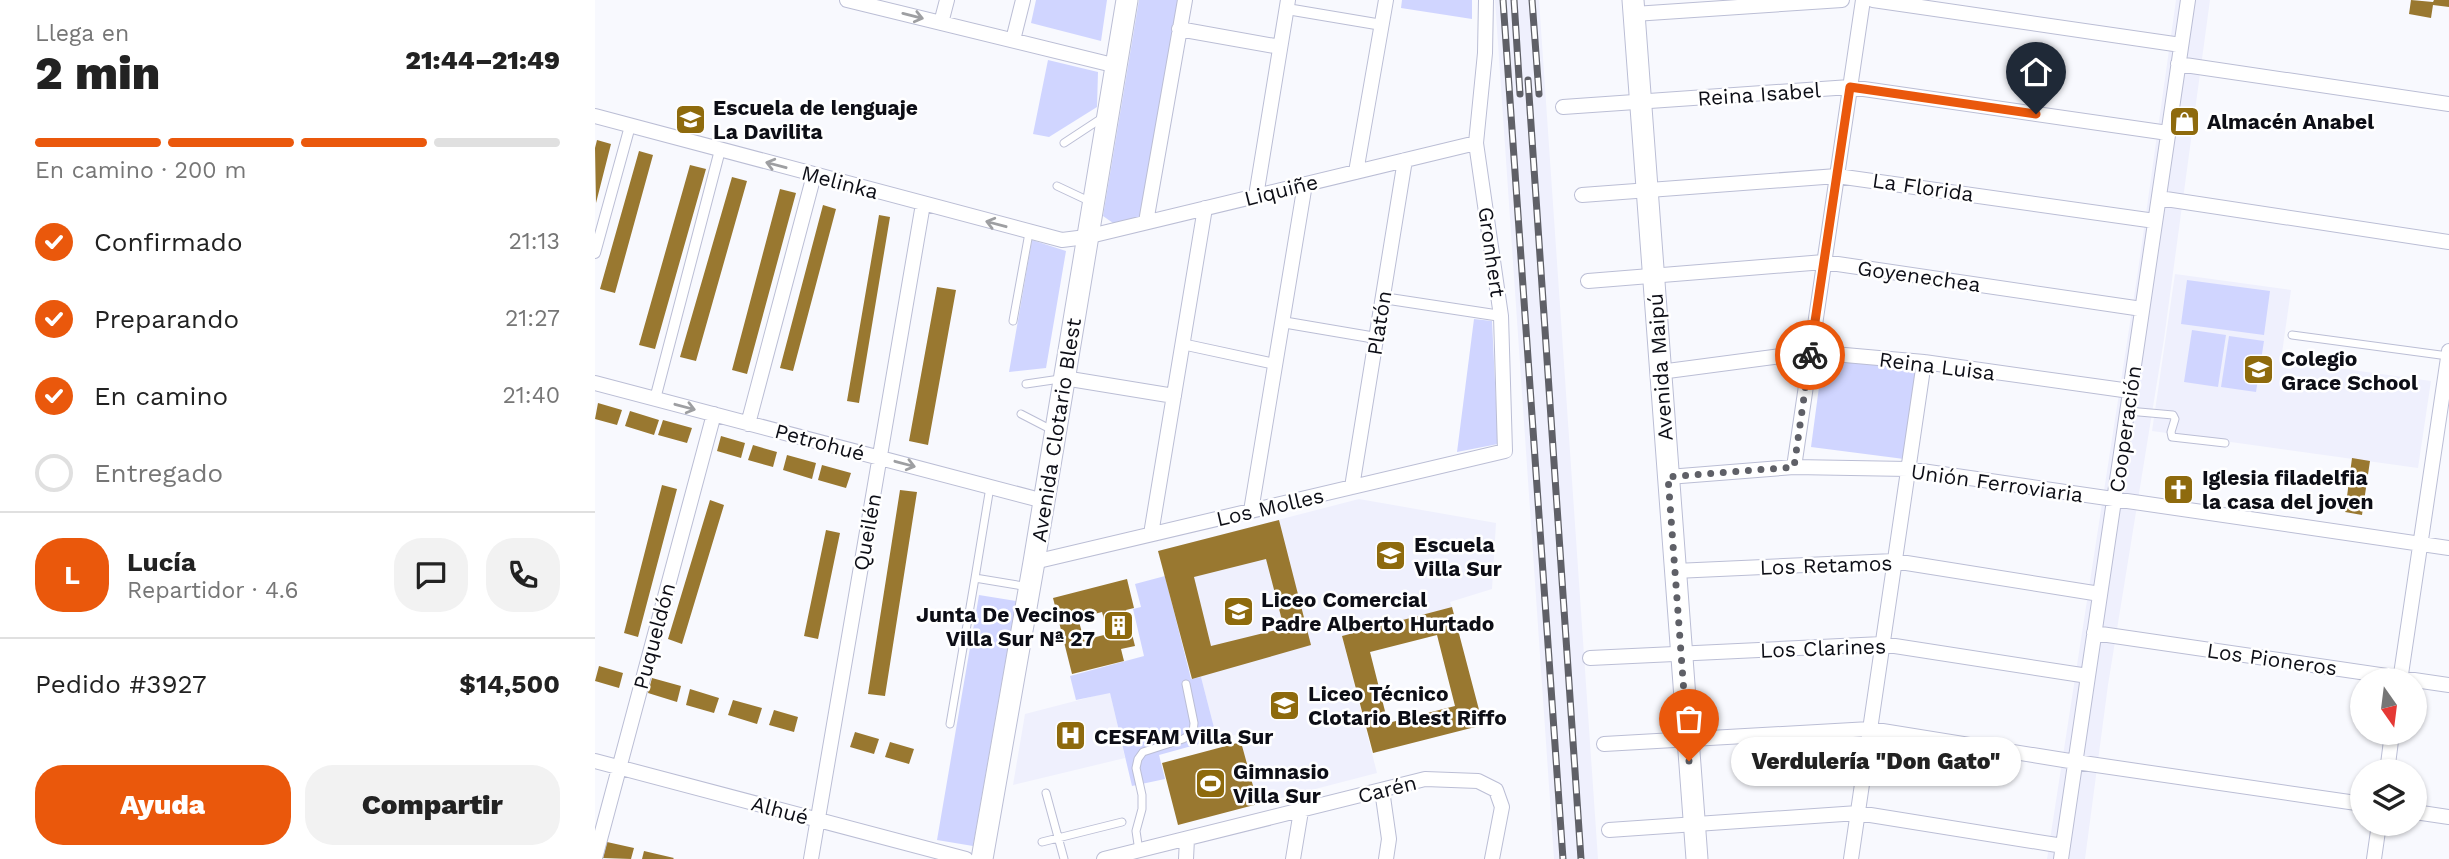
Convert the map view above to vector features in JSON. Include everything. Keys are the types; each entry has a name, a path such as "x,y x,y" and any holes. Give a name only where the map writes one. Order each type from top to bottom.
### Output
{"main road":[{"name":"Avenida Clotario Blest","path":"982,859 1127,0"},
{"name":"Avenida Maipú","path":"1634,7 1697,859"}],"street":[{"path":"848,0 1117,66"},
{"path":"941,23 947,0"},
{"path":"1013,40 1023,0"},
{"path":"1146,222 1185,0"},
{"path":"1356,172 1386,0"},
{"name":"Gronhert","path":"1486,0 1485,53 1476,143 1501,316 1505,451"},
{"path":"1634,7 1842,0"},
{"path":"1794,467 1863,0"},
{"path":"1873,0 2181,45"},
{"name":"Cooperación","path":"2062,852 2188,0"},
{"path":"1256,196 1287,5 1382,25"},
{"path":"1179,29 1280,47"},
{"path":"2178,64 2449,104"},
{"name":"Reina Isabel","path":"1563,107 1850,87 2168,133"},
{"name":"Melinka","path":"595,116 1028,233 1062,240 1086,237"},
{"path":"595,253 630,126"},
{"name":"Liquiñe","path":"1086,237 1476,143"},
{"path":"655,399 720,150"},
{"name":"Platón","path":"1352,487 1405,160"},
{"path":"748,424 814,175"},
{"name":"La Florida","path":"1582,195 1837,176 2155,220"},
{"path":"1251,511 1305,184"},
{"path":"2159,198 2449,242"},
{"name":"Queilén","path":"811,859 923,204"},
{"path":"1151,534 1205,208"},
{"name":"Goyenechea","path":"1588,281 1653,278 1824,262 2142,309"},
{"path":"1383,298 1501,316"},
{"path":"1282,322 1376,338"},
{"path":"1182,344 1275,364"},
{"path":"2402,668 2449,351"},
{"name":"Reina Luisa","path":"1660,372 1811,352 1924,362 2130,391"},
{"path":"1851,859 1924,362"},
{"path":"1064,378 1174,396"},
{"name":"Petrohué","path":"595,383 1044,501"},
{"name":"Puqueldón","path":"595,858 713,414"},
{"name":"Los Molles","path":"1034,562 1505,451"},
{"name":"Unión Ferroviaria","path":"1668,477 1794,467 1908,469 2449,548"},
{"name":"Los Retamos","path":"1675,571 1895,561 2100,594"},
{"name":"Los Pioneros","path":"2095,633 2350,671"},
{"name":"Los Clarines","path":"1590,658 1882,643 2088,676"},
{"name":"Los Pioneros","path":"2427,682 2449,685"},
{"path":"1604,744 1870,729 2350,802"},
{"name":"Alhué","path":"595,761 966,859"},
{"name":"Carén","path":"1104,859 1425,779 1485,783 1499,795 1501,814 1492,859"},
{"path":"1382,790 1388,839 1386,859"},
{"path":"1293,859 1301,811"},
{"path":"1609,830 1858,813 2062,852"},
{"path":"2427,814 2449,817"},
{"path":"2374,859 2377,836"},
{"path":"1186,859 1187,839"}],"lane":[{"path":"1064,143 1108,114"},
{"path":"1057,186 1092,202"},
{"path":"1013,321 1028,233"},
{"path":"2292,335 2448,356"},
{"path":"1026,384 1064,378"},
{"path":"2127,411 2173,415 2175,419 2172,437 2225,443"},
{"path":"1021,414 1055,432"},
{"path":"950,724 990,487"},
{"path":"975,578 1030,587"},
{"path":"1139,851 1136,831 1142,809 1142,795 1136,768 1138,759 1143,752 1193,733 1194,723 1186,684"},
{"path":"1046,793 1063,859"},
{"path":"1042,842 1122,822"}],"shaded area":[{"path":"1036,0 1107,0 1101,41 1031,23"},
{"path":"1139,0 1180,0 1144,216 1113,223 1103,216"},
{"path":"1402,0 1472,0 1472,19 1401,8"},
{"path":"1495,0 1539,0 1598,859 1554,859"},
{"path":"2176,0 2210,0 2164,339 2108,685 2085,859 2047,859 2138,271"},
{"path":"1048,60 1098,72 1097,107 1049,137 1033,134"},
{"path":"1032,240 1066,251 1046,368 1009,372"},
{"name":"Colegio Grace School","path":"2175,274 2291,290 2281,360 2431,381 2418,468 2152,431"},
{"path":"2187,280 2270,291 2264,335 2181,324"},
{"path":"1474,319 1492,321 1498,444 1457,452"},
{"path":"2192,330 2226,335 2218,387 2184,382"},
{"path":"2229,336 2264,341 2256,392 2221,387"},
{"path":"1823,357 1916,369 1904,459 1811,447"},
{"path":"1359,499 1496,523 1492,589 1450,602 1452,607 1342,636 1377,773 1258,804 1239,734 1217,739 1201,677 1192,679 1158,551"},
{"path":"1165,576 1191,679 1201,677 1217,739 1159,755 1165,779 1132,786 1110,693 1076,700 1070,676 1144,656 1133,609 1141,607 1135,584"},
{"path":"979,595 1016,601 973,846 937,840"},
{"name":"CESFAM Villa Sur","path":"1110,692 1125,758 1013,785 1025,714"}],"building":[{"path":"2411,0 2449,0 2449,7 2433,5 2431,18 2409,14"},
{"path":"597,140 611,144 596,203 595,148"},
{"path":"639,151 653,155 615,293 600,289"},
{"path":"690,165 706,169 655,349 639,345"},
{"path":"732,177 747,181 696,361 680,357"},
{"path":"780,189 796,193 747,374 732,370"},
{"path":"823,205 836,209 793,371 780,368"},
{"path":"879,215 890,217 859,403 847,401"},
{"path":"937,287 956,290 928,445 909,441"},
{"path":"598,403 622,410 617,425 595,419"},
{"path":"630,411 659,420 654,435 625,426"},
{"path":"663,420 692,428 687,443 658,435"},
{"path":"721,436 745,443 741,458 717,451"},
{"path":"753,445 777,452 773,467 748,460"},
{"path":"787,455 816,463 812,479 783,470"},
{"path":"2352,458 2370,461 2362,515 2345,512"},
{"path":"822,465 851,473 846,488 818,480"},
{"path":"662,485 677,489 638,637 624,633"},
{"path":"900,490 917,492 885,696 868,694"},
{"path":"710,500 724,505 682,644 668,639"},
{"name":"Liceo Comercial Padre Alberto Hurtado","path":"1279,520 1311,645 1192,679 1158,551","holes":["1266,559 1284,628 1211,646 1194,577"]},
{"path":"826,530 840,533 818,639 804,636"},
{"name":"Junta De Vecinos Villa Sur Nª 27","path":"1127,579 1134,608 1126,610 1135,646 1121,649 1124,661 1072,674 1053,598","holes":["1102,612 1108,634 1084,640 1078,618"]},
{"path":"1452,607 1483,725 1373,753 1342,636","holes":["1437,635 1455,706 1388,723 1370,652"]},
{"path":"599,666 623,673 619,688 595,681"},
{"path":"652,678 681,686 677,702 648,693"},
{"path":"690,689 719,698 714,713 686,705"},
{"path":"733,700 762,708 757,724 728,715"},
{"path":"774,710 798,717 794,732 769,725"},
{"path":"855,732 879,739 874,754 850,747"},
{"path":"890,742 914,749 909,764 885,757"},
{"name":"Gimnasio Villa Sur","path":"1241,742 1258,804 1178,825 1162,763"},
{"path":"607,842 634,848 631,859 603,858"},
{"path":"644,851 674,858 642,859"}],"railway":[{"path":"1503,0 1563,859"},
{"path":"1514,0 1520,94"},
{"path":"1532,0 1539,94"},
{"path":"1528,80 1581,859"}],"way so far":[{"path":"1689,761 1668,477 1794,467 1810,355"}],"place":[{"name":"Escuela de lenguaje La Davilita","path":"690,119"},
{"name":"Almacén Anabel","path":"2184,121"},
{"name":"Colegio Grace School","path":"2258,370"},
{"name":"Iglesia filadelfia la casa del joven","path":"2179,489"},
{"name":"Escuela Villa Sur","path":"1391,556"},
{"name":"Liceo Comercial Padre Alberto Hurtado","path":"1238,611"},
{"name":"Junta De Vecinos Villa Sur Nª 27","path":"1118,626"},
{"name":"Liceo Técnico Clotario Blest Riffo","path":"1285,705"},
{"name":"CESFAM Villa Sur","path":"1071,736"},
{"name":"Verdulería \"Don Gato\"","path":"1689,761"},
{"name":"Gimnasio Villa Sur","path":"1210,783"}],"route":[{"path":"1810,355 1850,87 2036,114"}]}
